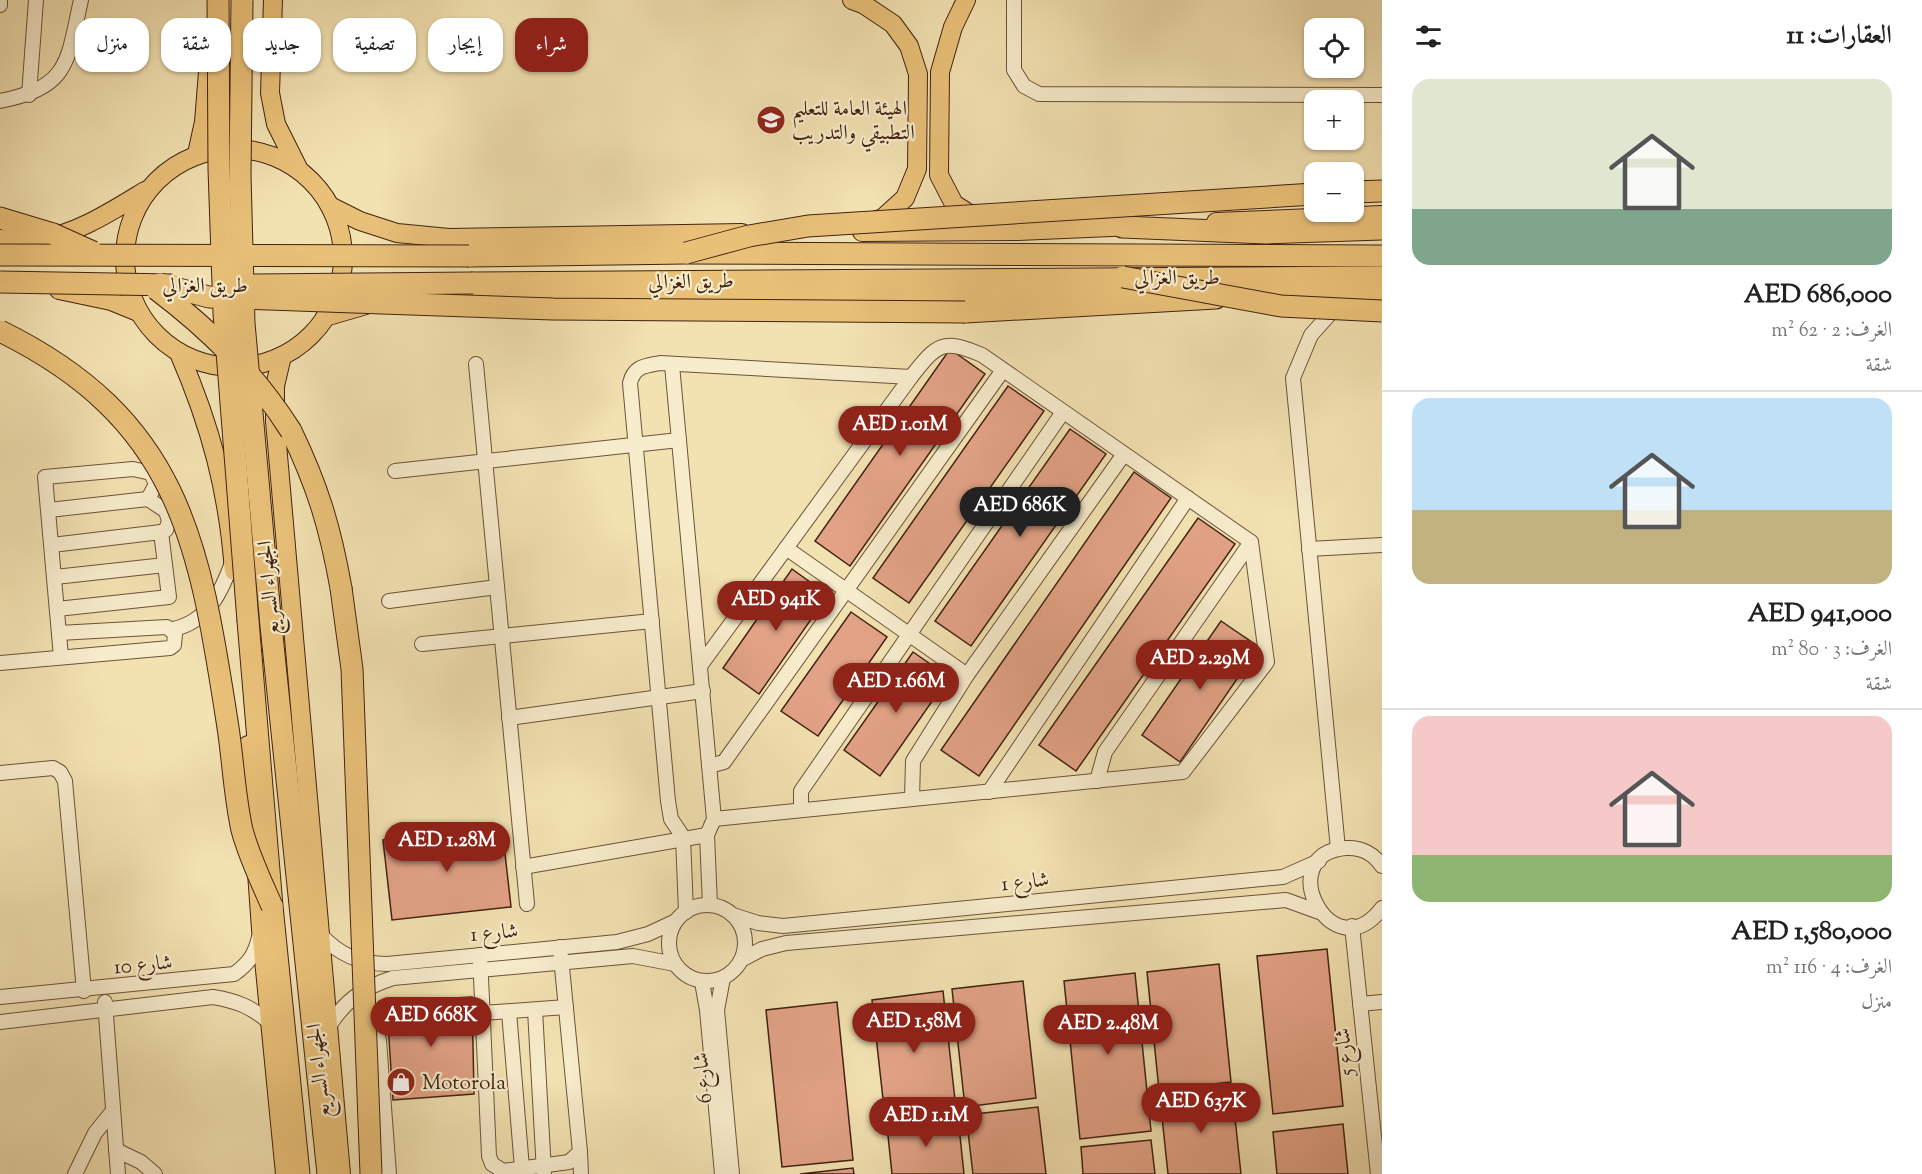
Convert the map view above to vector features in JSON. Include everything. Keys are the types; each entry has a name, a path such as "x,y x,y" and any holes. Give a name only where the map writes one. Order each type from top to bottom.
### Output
{"highway":[{"name":"الجهراء السريع","path":"218,0 219,168 224,313 272,906 299,1174"},
{"name":"الجهراء السريع","path":"242,0 240,175 244,323 272,626 328,1174"},
{"path":"1364,192 1382,191"},
{"path":"686,253 749,236 808,226 1304,195"},
{"path":"0,218 53,234 99,254 151,286 184,310 231,352 267,394 291,431 315,482 332,536 352,669 371,1174"},
{"path":"1122,227 1266,233 1382,229"},
{"name":"طريق الغزالي","path":"0,255 469,256 686,253 1382,256"},
{"path":"1123,277 1281,306 1382,311"},
{"name":"طريق الغزالي","path":"0,282 160,284 1382,277"},
{"path":"160,284 209,297 506,307 965,312 1347,292"},
{"path":"0,331 40,351 104,401 131,428 172,491 187,527 203,584 228,723 242,828 254,865 272,906"}],"main road":[{"path":"197,154 208,88 210,0"},
{"path":"273,0 270,93 276,124 299,170"},
{"path":"843,232 883,218 905,198 917,169 918,74 909,46 893,24 863,4 852,0"},
{"path":"966,0 953,27 940,72 939,175 954,204 978,219 1018,231"},
{"path":"0,239 36,240 63,233 106,215 149,188 171,168 197,154 227,148 273,155 299,170 320,190 330,206 342,240 342,274 336,297 325,317 298,346 262,364 220,367 179,353 156,335 138,312 126,281 124,248 132,216 149,188"},
{"path":"330,206 360,221 397,233 449,238 1018,231 1382,215"},
{"name":"طريق الغزالي","path":"0,291 67,290 111,301 138,312"},
{"name":"طريق الغزالي","path":"325,317 371,303 406,297 1382,292"},
{"name":"الجهراء السريع","path":"179,353 210,431 219,468 233,560 261,929 285,1174"},
{"name":"الجهراء السريع","path":"282,356 275,386 274,420 341,1174"}],"street":[{"path":"0,0 0,5"},
{"path":"29,95 36,0"},
{"path":"0,101 29,95 49,85 67,63 81,0"},
{"path":"1014,0 1014,70 1024,86 1039,94 1382,95"},
{"path":"1347,292 1316,328 1303,349 1293,378 1338,849 1361,850 1381,864"},
{"path":"700,666 928,354 942,344 958,345 982,355 1251,542 1267,662 1183,772 714,819"},
{"path":"681,916 683,837 670,819 630,383 632,374 639,367 660,363 911,377"},
{"path":"477,364 527,904"},
{"path":"672,365 714,819 706,834 710,905"},
{"path":"709,766 724,762 1003,370"},
{"path":"801,810 801,790 1064,412"},
{"path":"395,471 486,463 679,440"},
{"path":"912,799 913,761 967,675 1124,454"},
{"path":"61,657 50,510 45,477 133,469 151,473 156,484 148,499"},
{"path":"989,792 1188,498"},
{"path":"50,510 148,499 166,511 169,521 166,530 161,532 52,545"},
{"path":"57,609 169,597 161,532"},
{"path":"1097,781 1105,752 1251,542"},
{"path":"1310,549 1382,546"},
{"path":"786,548 967,675"},
{"path":"59,633 167,627 173,629 188,626 201,617 224,584 233,560"},
{"path":"55,577 165,565"},
{"path":"389,601 497,587"},
{"path":"422,644 652,621"},
{"path":"0,663 170,648 175,641 173,629"},
{"path":"509,718 702,691"},
{"path":"0,773 53,768 60,772 65,781 84,991"},
{"path":"523,867 706,834"},
{"name":"شارع 1","path":"733,915 758,923 783,926 1283,878 1338,849"},
{"path":"1319,861 1312,873 1310,887 1312,900 1319,912"},
{"name":"شارع 1","path":"741,960 762,949 786,943 1286,900 1319,912 1328,920 1352,926"},
{"path":"710,905 722,908 733,915 745,936 741,960 734,970 723,978 702,982 685,974 675,964 670,950 670,934 681,916 697,906 710,905"},
{"path":"1352,926 1373,918 1382,908"},
{"name":"شارع 1","path":"320,934 345,955 366,962 387,964 633,939 681,916"},
{"name":"شارع 5","path":"1352,926 1378,1174"},
{"name":"شارع 10","path":"0,997 84,991 234,974 246,966 256,951 261,929"},
{"path":"560,947 581,1174"},
{"path":"480,955 489,1156 497,1169 503,1171 522,1168 544,1170 569,1162 580,1152"},
{"name":"شارع 1","path":"328,1028 343,1006 364,989 393,978 633,956 654,958 675,964"},
{"name":"شارع 6","path":"723,978 717,1010 732,1174"},
{"name":"شارع 6","path":"702,982 707,1010 722,1174"},
{"path":"104,988 118,1174"},
{"name":"شارع 10","path":"0,1022 213,998 233,1000 255,1010 270,1023"},
{"path":"1360,1004 1382,1002"},
{"path":"343,1006 367,1016 377,1031 389,1174"},
{"path":"483,1013 566,1007"},
{"path":"536,1010 544,1170"},
{"path":"509,1012 522,1168"},
{"path":"361,1174 360,1103 369,1092 383,1088"},
{"path":"75,1174 95,1133 112,1112"},
{"path":"116,1150 141,1162 155,1174"}],"building":[{"path":"950,349 985,374 850,566 815,541"},
{"path":"1008,386 1044,411 909,603 873,578"},
{"path":"1070,429 1106,454 971,646 935,621"},
{"path":"1134,472 1171,498 979,776 941,750"},
{"path":"1198,518 1235,544 1076,771 1039,745"},
{"path":"792,569 828,595 759,694 723,668"},
{"path":"851,612 887,637 818,736 781,711"},
{"path":"1221,621 1259,647 1180,762 1142,735"},
{"path":"913,652 949,677 880,776 844,750"},
{"path":"502,827 511,907 392,920 383,840"},
{"path":"1327,949 1343,1106 1273,1114 1257,956"},
{"path":"1219,964 1231,1082 1159,1090 1147,972"},
{"path":"1135,973 1151,1131 1080,1139 1064,981"},
{"path":"1023,981 1036,1098 965,1107 952,989"},
{"path":"943,991 956,1109 885,1117 872,1000"},
{"path":"472,997 474,1094 393,1100 387,1008 394,1001"},
{"path":"837,1002 853,1160 782,1167 766,1010"},
{"path":"1232,1090 1241,1174 1168,1174 1160,1098"},
{"path":"1038,1107 1046,1174 973,1174 966,1115"},
{"path":"958,1117 964,1174 892,1174 887,1126"},
{"path":"1343,1124 1348,1174 1277,1174 1273,1132"},
{"path":"1151,1140 1155,1174 1083,1174 1081,1147"},
{"path":"853,1168 854,1174 800,1174"}],"place":[{"name":"الهيئة العامة للتعليم التطبيقي والتدريب","path":"771,120"},
{"name":"Motorola","path":"401,1082"}]}
